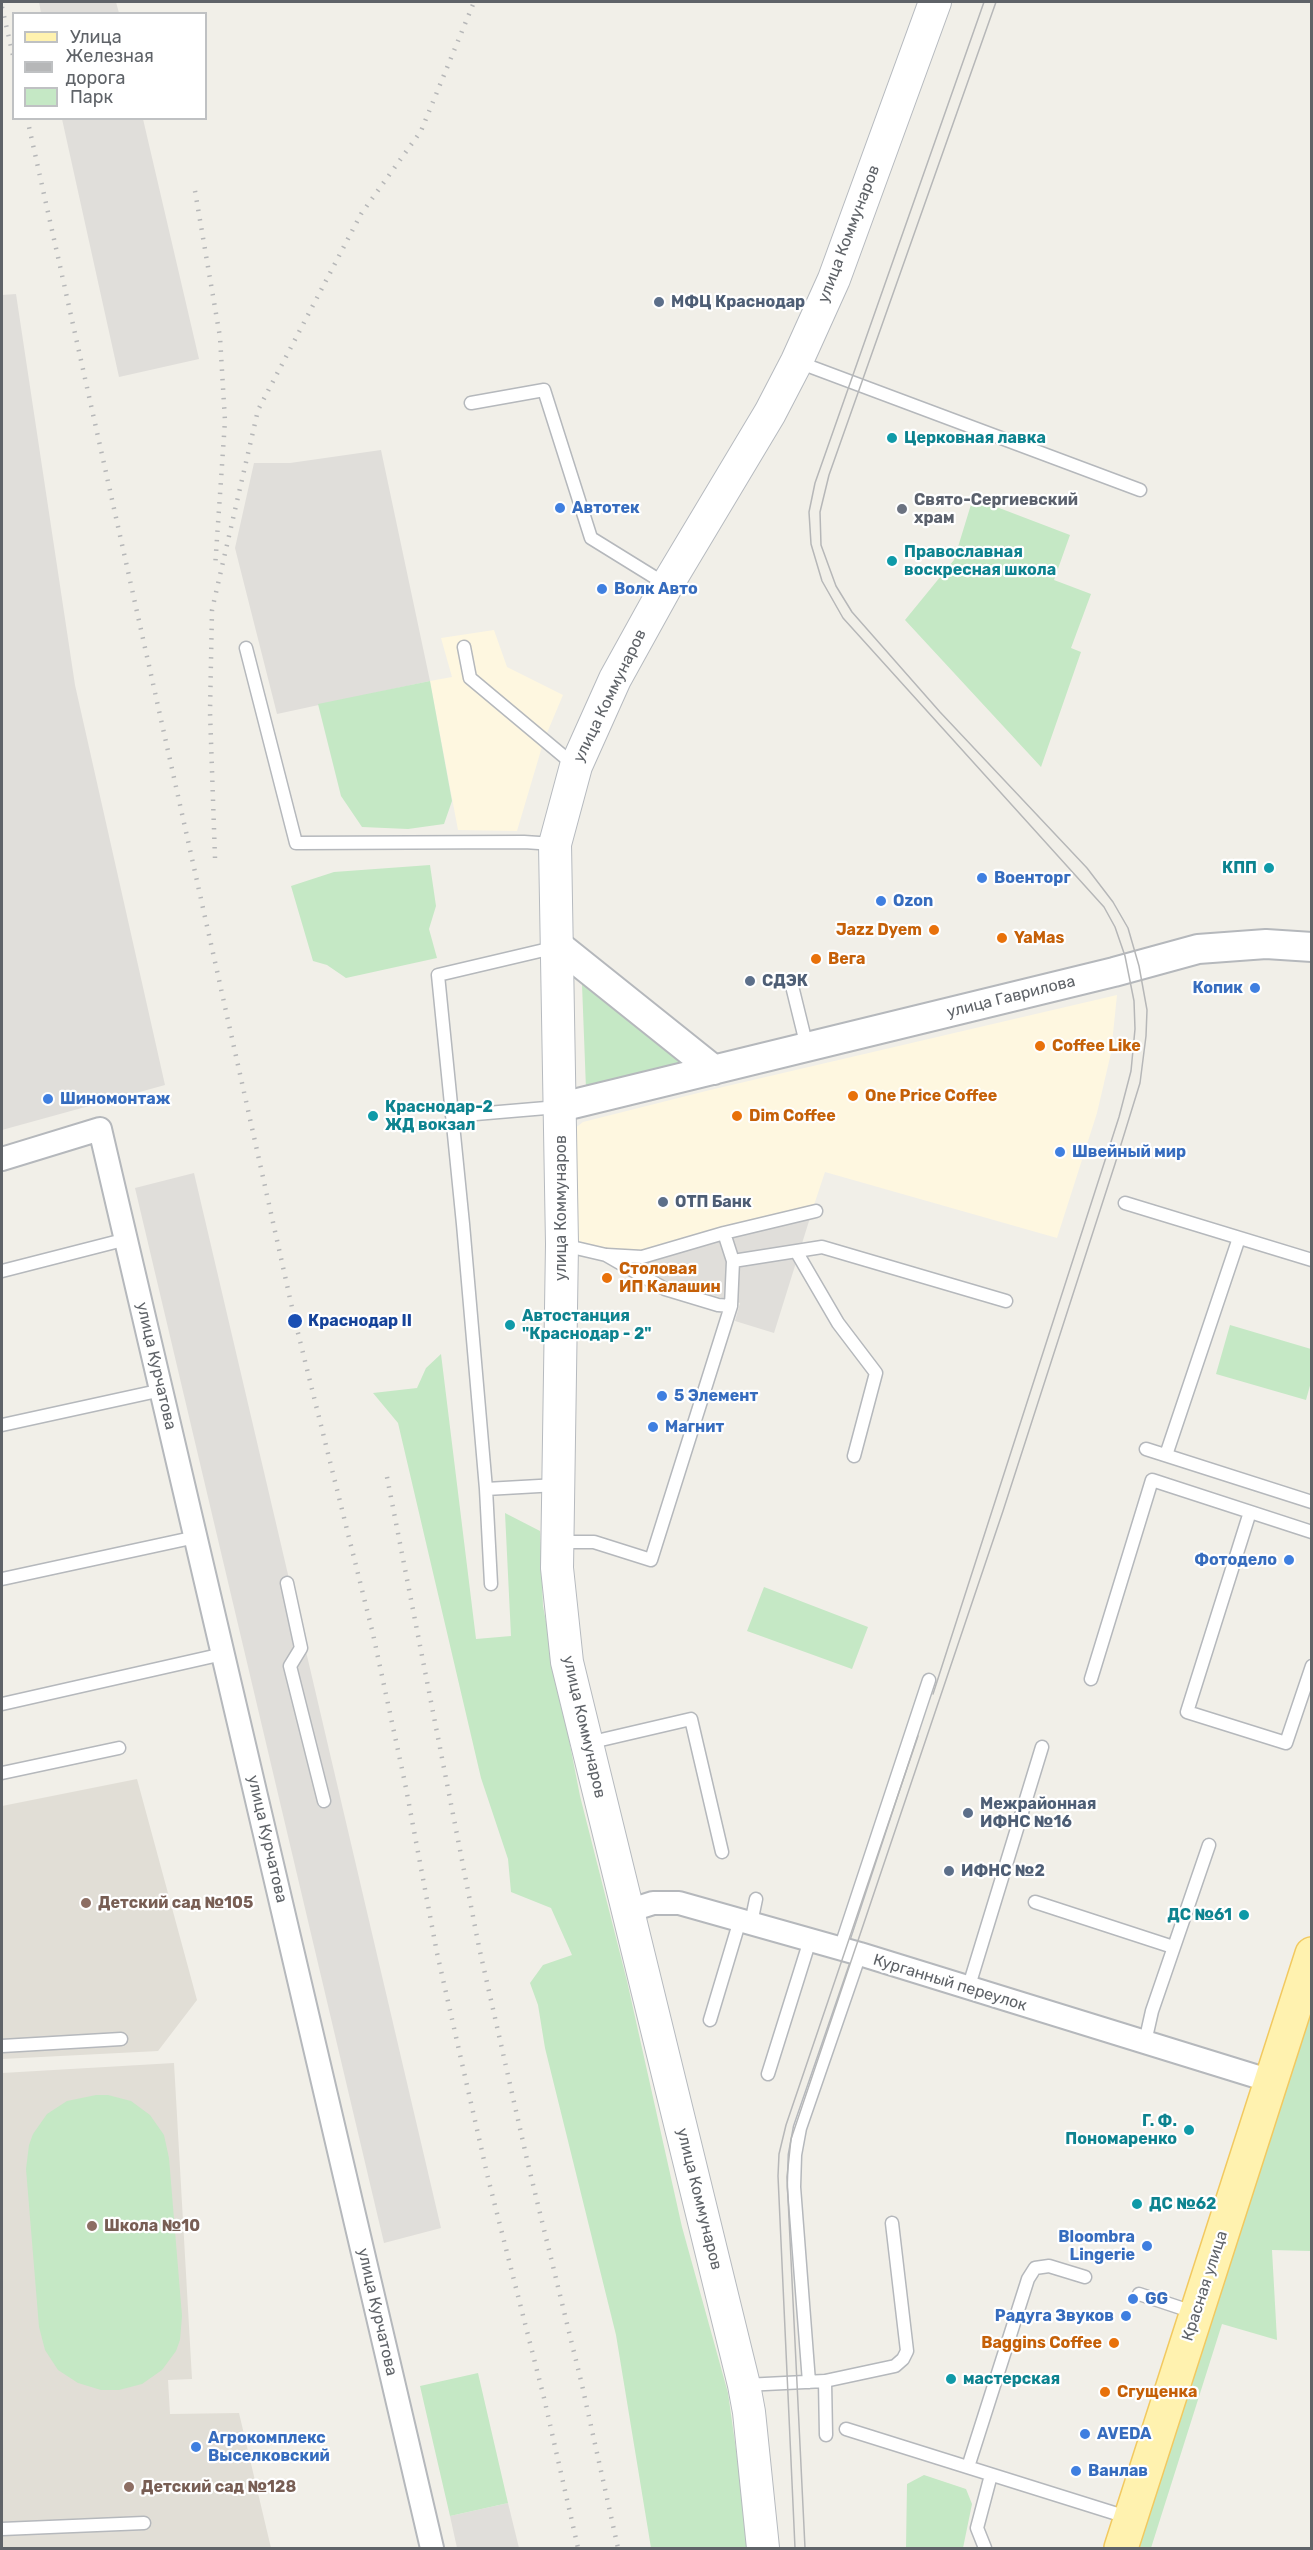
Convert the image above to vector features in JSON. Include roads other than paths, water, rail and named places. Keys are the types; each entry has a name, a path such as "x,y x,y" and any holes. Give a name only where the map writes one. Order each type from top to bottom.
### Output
{"main road":[{"name":"улица Коммунаров","path":"763,2548 749,2412 744,2385 567,1662 557,1568 562,1244 559,946 555,844 576,766 615,679 667,585 770,412 834,279 936,2"},
{"name":"Красная улица","path":"1121,2548 1311,1954"}],"street":[{"name":"улица Гаврилова","path":"561,1107 1198,950 1266,944 1311,947"},
{"path":"559,946 714,1070"},
{"name":"улица Курчатова","path":"2,1159 100,1130 432,2548"},
{"name":"Курганный переулок","path":"628,1911 653,1903 679,1903 850,1952 1271,2081"}],"lane":[{"path":"796,361 1140,490"},
{"path":"471,403 544,390 591,538 667,585"},
{"path":"464,647 470,678 576,766"},
{"path":"246,648 296,843 524,842 555,844"},
{"path":"491,1584 486,1489 438,975 559,946"},
{"path":"793,990 807,1047"},
{"path":"452,1116 561,1107"},
{"path":"1125,1203 1311,1260"},
{"path":"562,1244 606,1255 642,1257 724,1233 816,1211"},
{"path":"557,1542 594,1542 651,1560 731,1306 733,1261 724,1233"},
{"path":"1166,1455 1239,1238"},
{"path":"2,1271 127,1239"},
{"path":"733,1261 822,1247 1006,1301"},
{"path":"796,1251 838,1323 876,1373 854,1456"},
{"path":"606,1255 664,1289 718,1305 731,1306"},
{"path":"2,1425 162,1390"},
{"path":"1146,1449 1311,1502"},
{"path":"1091,1679 1152,1480 1311,1532"},
{"path":"486,1489 557,1485"},
{"path":"1250,1512 1186,1712 1286,1743 1311,1666"},
{"path":"2,1579 196,1537"},
{"path":"287,1583 301,1648 290,1666 324,1801"},
{"path":"2,1704 224,1654"},
{"path":"809,2382 794,2187 795,2155 800,2128 929,1680"},
{"path":"587,1743 691,1719 722,1852"},
{"path":"968,1989 1042,1746"},
{"path":"2,1773 119,1748"},
{"path":"1145,2042 1152,2011 1209,1845"},
{"path":"710,2020 745,1922 756,1899"},
{"path":"1035,1902 1173,1947"},
{"path":"768,2074 810,1940"},
{"path":"2,2046 121,2039"},
{"path":"744,2385 825,2381 895,2366 903,2360 907,2351 892,2223"},
{"path":"968,2467 1028,2278 1035,2268 1049,2266 1085,2277"},
{"path":"1139,2294 1197,2313"},
{"path":"825,2381 826,2434"},
{"path":"846,2429 1131,2518"},
{"path":"985,2548 977,2528 991,2475"},
{"path":"2,2529 144,2523"}],"tram line":[{"path":"933,1694 1119,1117 1131,1071 1135,1029 1134,1001 1125,956 1115,927 1104,907 843,618 822,581 811,544 809,512 815,483 984,2"},
{"path":"805,2548 787,2177 791,2139 1003,1511 1115,1164 1140,1083 1146,1036 1147,1010 1139,966 1128,928 1113,902 1087,868 940,712 852,612 836,586 821,545 820,512 829,475 996,2"},
{"path":"795,2548 778,2176 779,2154 786,2125 918,1736"}],"railway":[{"path":"215,858 210,712 212,610 258,410 361,214 421,131 474,2"},
{"path":"2,7 12,51"},
{"path":"27,120 295,1321 373,1634 405,1783 437,1953 488,2178 544,2398 578,2548"},
{"path":"195,191 220,337 225,421 215,568"},
{"path":"387,1477 479,1947 618,2548"}],"place":[{"name":"МФЦ Краснодар","path":"659,302"},
{"name":"Церковная лавка","path":"892,438"},
{"name":"Автотек","path":"560,508"},
{"name":"Свято-Сергиевский храм","path":"902,509"},
{"name":"Православная воскресная школа","path":"892,561"},
{"name":"Волк Авто","path":"602,589"},
{"name":"КПП","path":"1269,868"},
{"name":"Военторг","path":"982,878"},
{"name":"Ozon","path":"881,901"},
{"name":"Jazz Dyem","path":"934,930"},
{"name":"YaMas","path":"1002,938"},
{"name":"Вега","path":"816,959"},
{"name":"СДЭК","path":"750,981"},
{"name":"Копик","path":"1255,988"},
{"name":"Coffee Like","path":"1040,1046"},
{"name":"One Price Coffee","path":"853,1096"},
{"name":"Шиномонтаж","path":"48,1099"},
{"name":"Краснодар-2 ЖД вокзал","path":"373,1116"},
{"name":"Dim Coffee","path":"737,1116"},
{"name":"Швейный мир","path":"1060,1152"},
{"name":"ОТП Банк","path":"663,1202"},
{"name":"Столовая ИП Калашин","path":"607,1278"},
{"name":"Краснодар II","path":"295,1321"},
{"name":"Автостанция \"Краснодар - 2\"","path":"510,1325"},
{"name":"5 Элемент","path":"662,1396"},
{"name":"Магнит","path":"653,1427"},
{"name":"Фотодело","path":"1289,1560"},
{"name":"Межрайонная ИФНС №16","path":"968,1813"},
{"name":"ИФНС №2","path":"949,1871"},
{"name":"Детский сад №105","path":"86,1903"},
{"name":"ДС №61","path":"1244,1915"},
{"name":"Г. Ф. Пономаренко","path":"1189,2130"},
{"name":"ДС №62","path":"1137,2204"},
{"name":"Школа №10","path":"92,2226"},
{"name":"Bloombra Lingerie","path":"1147,2246"},
{"name":"GG","path":"1133,2299"},
{"name":"Радуга Звуков","path":"1126,2316"},
{"name":"Baggins Coffee","path":"1114,2343"},
{"name":"мастерская","path":"951,2379"},
{"name":"Сгущенка","path":"1105,2392"},
{"name":"AVEDA","path":"1085,2434"},
{"name":"Агрокомплекс Выселковский","path":"196,2447"},
{"name":"Ванлав","path":"1076,2471"},
{"name":"Детский сад №128","path":"129,2487"}]}
